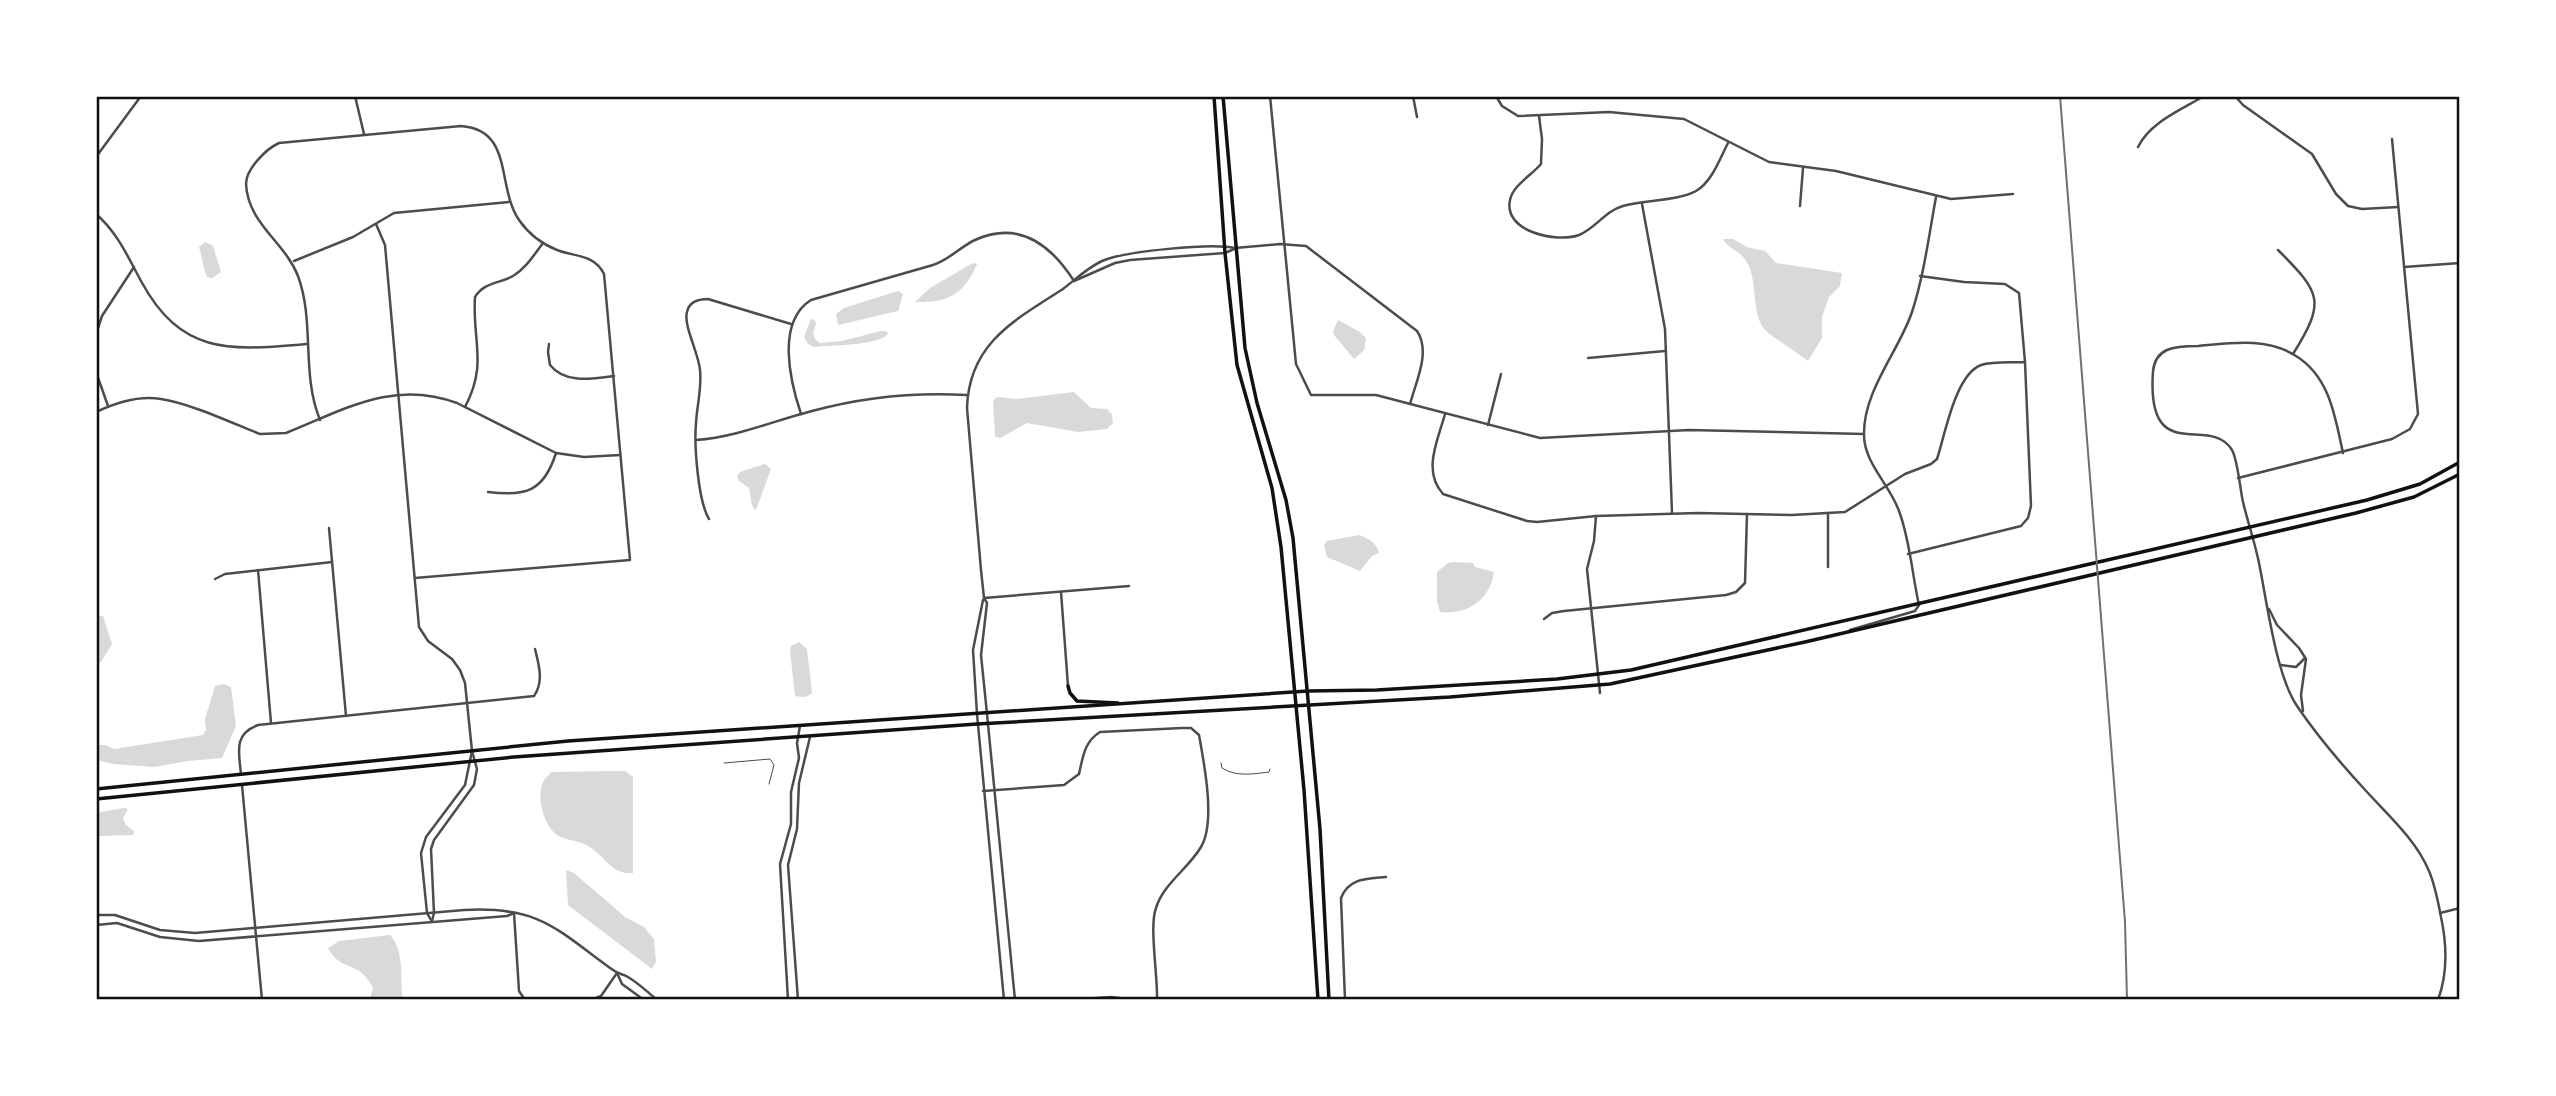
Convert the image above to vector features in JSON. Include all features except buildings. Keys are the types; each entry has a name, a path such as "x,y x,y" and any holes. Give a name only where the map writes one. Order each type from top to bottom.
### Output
{"main road":[{"path":"1214,96 1224,246 1237,365 1276,507 1304,790 1318,1000"},
{"path":"1223,96 1235,248 1249,370 1290,519 1321,851 1329,1000"},
{"path":"96,789 568,741 1308,691 1377,690 1598,676 1653,666 2392,494 2420,484 2460,462"},
{"path":"96,799 476,761 799,736 1585,687 1678,671 2395,503 2425,492 2460,474"},
{"path":"1068,686 1072,697 1080,702 1126,704"}],"street":[{"path":"96,157 141,96"},
{"path":"355,96 364,134"},
{"path":"1270,96 1296,364 1311,395 1368,393 1540,438 1670,430 1864,435"},
{"path":"1413,96 1417,117"},
{"path":"1496,96 1502,106 1518,116 1609,112 1684,119 1769,162 1836,171 1936,196 1965,199 2013,194"},
{"path":"2138,147 2152,127 2204,96"},
{"path":"2235,96 2243,105 2312,154 2336,194 2348,206 2362,209 2398,207"},
{"path":"1539,115 1541,164 1516,188 1510,206 1511,215 1522,228 1551,236 1581,234 1611,210 1696,191 1712,173 1728,143"},
{"path":"320,419 310,386 302,288 292,261 265,230 252,209 246,184 249,172 270,148 279,143 461,127 476,129 493,140 499,153 509,202 524,226 543,243 592,260 600,267 605,280 630,560 415,578"},
{"path":"2238,478 2372,446 2404,434 2418,414 2392,139"},
{"path":"1800,206 1803,168"},
{"path":"1841,633 1915,611 1919,605 1900,514 1868,455 1864,435 1878,384 1891,353 1905,330 1920,276 1936,196"},
{"path":"292,261 352,237 394,213 509,202"},
{"path":"1642,203 1665,329 1672,513"},
{"path":"96,214 116,235 155,305 185,332 212,345 233,348 307,344"},
{"path":"376,224 385,245 419,627 428,641 452,659 460,670 465,683 472,751 476,761 474,785 434,840 431,849 434,913 432,922"},
{"path":"801,414 793,386 789,336 797,313 818,297 933,265 946,260 976,240 1000,234 1026,236 1045,246 1060,260 1074,281"},
{"path":"465,407 475,388 478,372 475,296 482,287 519,271 543,243"},
{"path":"1004,1000 976,714 973,650 984,598 967,396 973,371 991,342 1015,320 1074,281 1087,269 1118,256 1217,246 1306,246 1411,326 1421,338 1424,351 1410,404"},
{"path":"1074,281 1115,263 1225,253 1235,248"},
{"path":"2278,250 2306,278 2315,300 2313,321 2293,354"},
{"path":"2404,267 2460,263"},
{"path":"96,334 102,316 134,267"},
{"path":"1908,554 2006,531 2026,523 2031,506 2020,295 2005,284 1920,276"},
{"path":"709,519 702,504 696,440 701,381 698,356 686,314 692,304 708,299 791,324"},
{"path":"2343,453 2332,404 2325,388 2314,372 2293,354 2281,348 2249,342 2178,347 2167,350 2156,361 2154,381 2158,420 2176,433 2218,439 2233,451 2281,665 2290,692 2327,748 2409,838 2429,869 2446,950 2444,978 2438,1000"},
{"path":"549,344 550,365 563,375 577,379 614,376"},
{"path":"1588,358 1666,351"},
{"path":"1446,414 1431,470 1435,485 1443,494 1527,521 1672,513 1792,515 1845,512 1905,474 1937,459 1956,394 1971,372 1980,365 2025,362"},
{"path":"96,372 108,407"},
{"path":"1488,425 1501,374"},
{"path":"96,412 143,398 161,398 260,434 273,435 286,433 383,396 417,393 441,397 465,407 556,453 584,457 621,455"},
{"path":"696,440 739,433 867,398 933,394 967,396"},
{"path":"488,492 518,492 536,487 547,477 556,453"},
{"path":"1544,619 1552,613 1726,595 1745,583 1746,513"},
{"path":"1828,513 1828,567"},
{"path":"1596,516 1594,541 1587,569 1600,693"},
{"path":"329,528 346,716"},
{"path":"215,579 225,574 332,562"},
{"path":"258,570 271,723"},
{"path":"984,598 1129,586"},
{"path":"1060,592 1068,686"},
{"path":"984,598 987,603 981,655 1015,1000"},
{"path":"2268,607 2277,625 2305,657 2306,668 2301,695 2304,714"},
{"path":"241,774 238,751 241,737 250,728 271,723 534,696 539,690 540,682 535,649"},
{"path":"2281,665 2296,667 2305,657"},
{"path":"788,1000 779,864 791,824 791,792 799,758 800,726"},
{"path":"983,791 1064,785 1072,781 1079,774 1085,747 1100,732 1191,728 1199,735 1204,763 1207,834 1201,848 1164,891 1156,907 1153,920 1157,1000"},
{"path":"798,1000 788,865 797,829 799,783 811,736"},
{"path":"432,922 427,913 421,853 426,837 465,785 472,751"},
{"path":"242,785 262,1000"},
{"path":"1345,1000 1341,898 1344,890 1354,881 1386,877"},
{"path":"2440,913 2460,908"},
{"path":"96,915 115,915 160,930 190,933 505,909 538,918 556,927 617,973 632,979 657,1000"},
{"path":"96,925 117,923 160,937 190,940 507,916 514,913"},
{"path":"514,913 519,990 525,1000"},
{"path":"134,928 137,921"},
{"path":"190,933 190,940"},
{"path":"591,1000 601,996 617,973"},
{"path":"617,973 622,984 643,1000"},
{"path":"1065,1000 1111,997 1137,1000"}],"lane":[{"path":"724,763 770,759 775,765 769,784"},
{"path":"1221,763 1222,768 1234,774 1269,772 1269,769"}],"shaded area":[{"path":"1723,239 1733,239 1747,247 1765,251 1776,263 1842,273 1840,286 1829,297 1822,317 1822,338 1808,361 1764,329 1757,313 1750,269 1744,258"},
{"path":"205,242 213,246 221,272 212,278 207,277 204,270 199,247"},
{"path":"973,263 977,264 972,275 953,295 936,301 915,302 930,288"},
{"path":"898,291 903,294 898,311 838,325 836,314 844,308"},
{"path":"811,319 816,323 813,333 815,339 820,343 842,341 881,331 887,331 888,334 864,343 814,347 808,344 804,337"},
{"path":"1338,320 1366,338 1364,350 1354,359 1334,335"},
{"path":"1074,392 1091,408 1107,409 1112,414 1113,423 1107,429 1078,432 1027,423 1000,438 995,437 993,401 997,397 1017,399"},
{"path":"765,464 771,469 756,510 752,506 749,488 739,481 737,476 740,472"},
{"path":"1359,535 1372,541 1379,553 1372,556 1360,571 1327,557 1324,545 1327,541"},
{"path":"1448,563 1473,563 1475,567 1494,572 1492,582 1483,598 1476,604 1460,611 1440,612 1437,601 1437,572"},
{"path":"96,616 103,616 112,644 101,662 96,664"},
{"path":"799,642 807,649 812,693 804,697 795,696 790,650 791,646"},
{"path":"224,684 231,687 236,726 222,758 154,767 96,760 96,745 106,745 114,749 203,735 215,686"},
{"path":"625,771 633,777 633,873 613,868 588,846 552,831 542,810 540,794 541,786 552,772"},
{"path":"128,809 123,818 126,825 134,831 133,835 99,836 100,812"},
{"path":"566,870 574,873 625,917 644,927 654,939 656,962 652,969 568,905"},
{"path":"390,935 400,958 403,1000 367,1000 373,988 368,979 356,969 339,961 328,948 339,941"}],"railway":[{"path":"2060,96 2125,922 2127,1000"}]}
